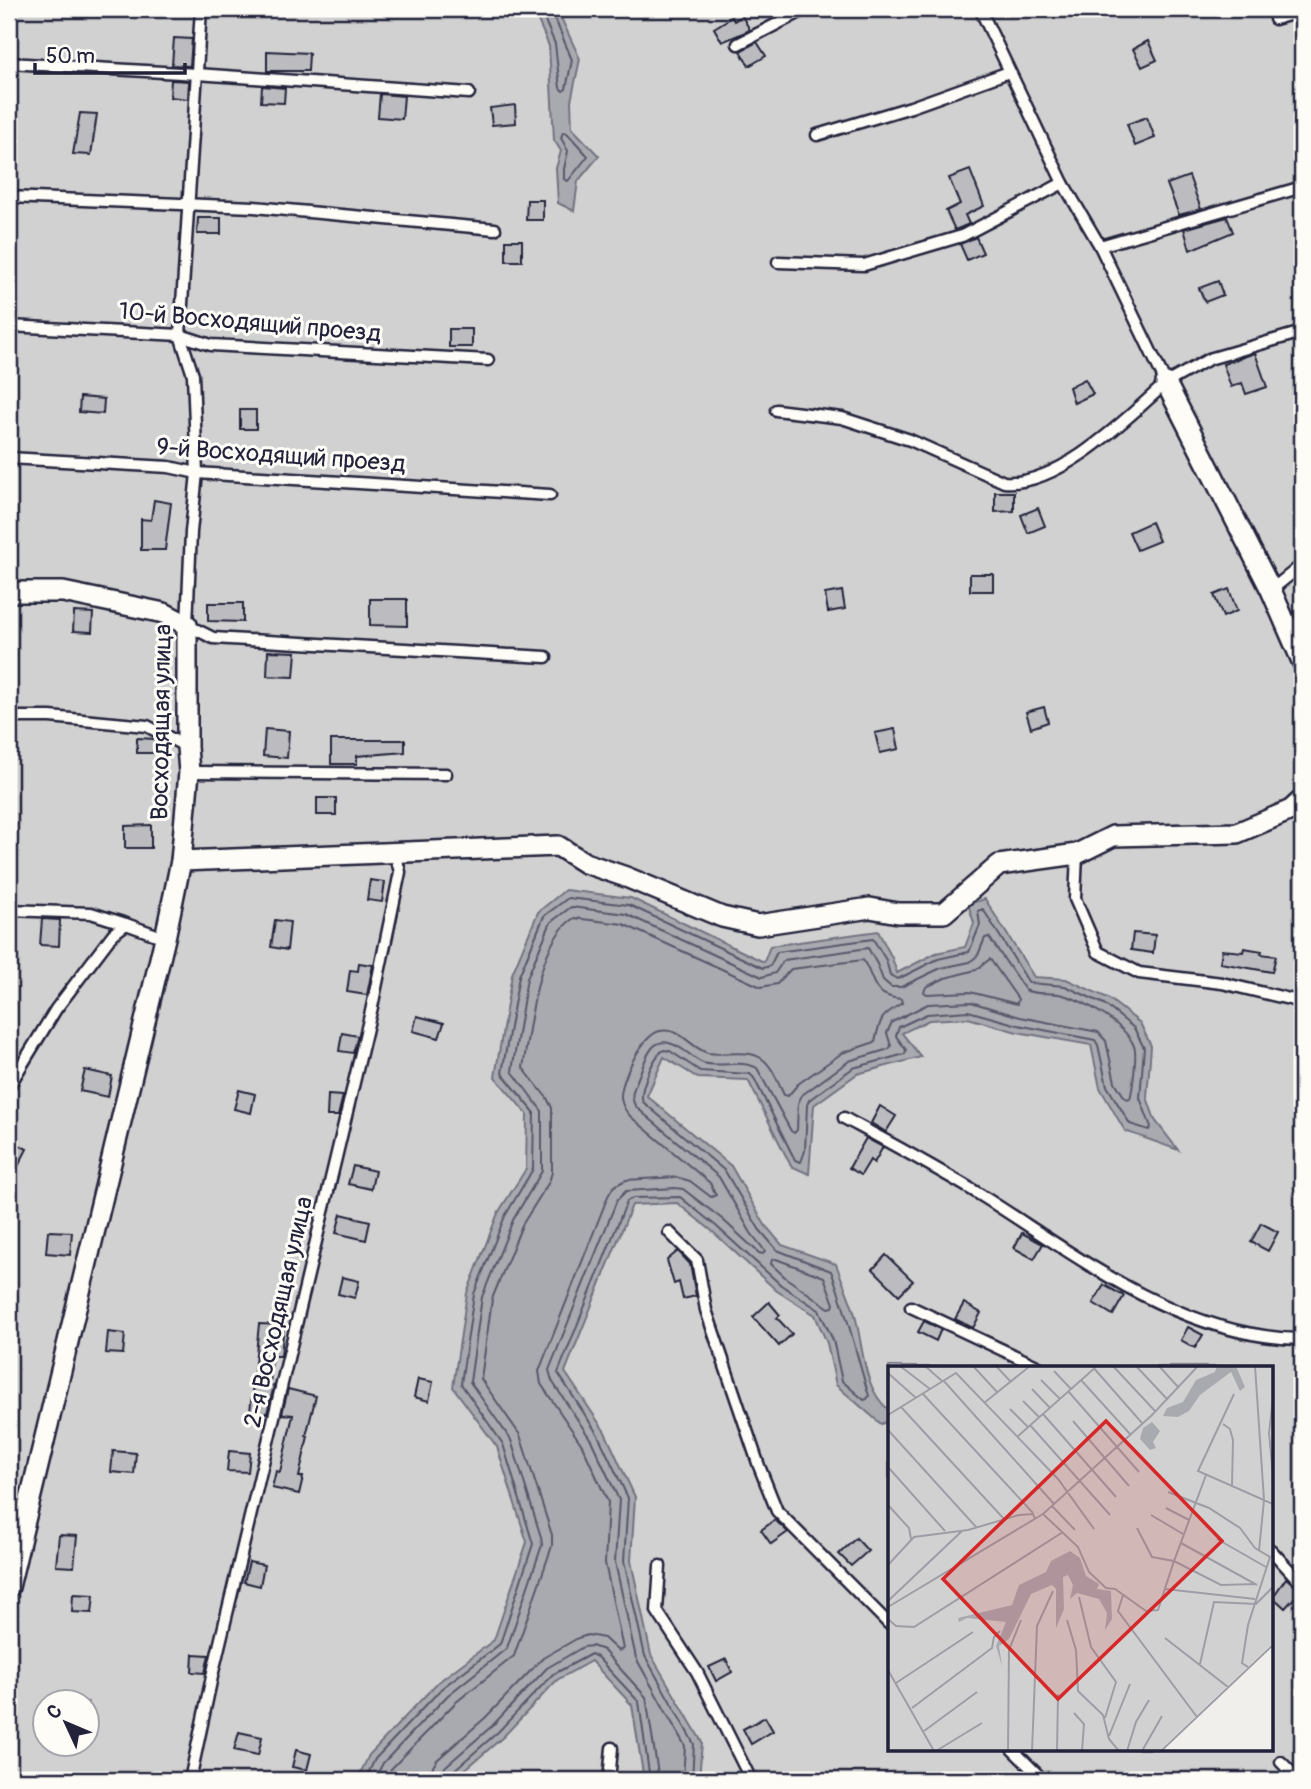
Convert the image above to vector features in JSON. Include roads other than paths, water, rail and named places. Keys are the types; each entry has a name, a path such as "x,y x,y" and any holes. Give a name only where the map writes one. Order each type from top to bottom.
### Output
{"street":[{"path":"1166,383 1271,590 1302,661"},
{"path":"9,592 64,592 164,613 187,625"},
{"name":"Восходящая улица","path":"9,1587 181,861 189,772 187,625"},
{"path":"181,861 558,846 585,863 722,916 758,925 870,908 898,913 944,913 999,865 1077,854 1114,836 1237,833 1291,810 1302,800"}],"lane":[{"name":"Восходящая улица","path":"187,625 197,472 193,375 180,335 201,9"},
{"path":"738,44 806,9"},
{"path":"980,9 1063,183 1100,246 1166,383"},
{"path":"1275,19 1302,11"},
{"path":"9,63 469,93"},
{"path":"817,135 911,107 1009,72"},
{"path":"778,262 864,265 962,236 1063,183"},
{"path":"1100,246 1302,187"},
{"path":"9,197 254,207 495,229"},
{"name":"10-й Восходящий проезд","path":"9,326 180,335 211,345 488,360"},
{"path":"776,410 842,418 910,440 1004,482 1016,483 1049,472 1098,443 1166,383 1209,359 1302,332"},
{"name":"9-й Восходящий проезд","path":"9,458 550,495"},
{"path":"1271,590 1302,565"},
{"path":"187,625 213,638 546,657"},
{"path":"9,717 50,717 147,726 187,747"},
{"path":"189,772 446,774"},
{"name":"2-я Восходящая улица","path":"190,1780 216,1659 372,1007 400,872 394,853"},
{"path":"1077,854 1075,900 1098,952 1139,973 1222,983 1302,1002"},
{"path":"9,910 92,913 165,937"},
{"path":"9,1086 55,1009 113,934 126,924"},
{"path":"844,1118 985,1198 1092,1269 1199,1321 1280,1339 1302,1339"},
{"path":"669,1232 697,1260 706,1310 777,1511 888,1623"},
{"path":"911,1307 1037,1366"},
{"path":"1272,1551 1302,1584"},
{"path":"660,1566 657,1611 697,1672 751,1780"},
{"path":"609,1780 612,1748"},
{"path":"1013,1750 1043,1780"},
{"path":"1281,1762 1298,1780"}],"water":[{"path":"533,9 557,9 580,59 571,101 572,128 599,156 578,181 574,211 558,203 556,168 561,151 554,140 549,46"},
{"path":"565,890 631,898 764,962 770,946 878,931 897,973 936,953 965,947 974,923 968,904 985,899 1034,977 1066,979 1108,998 1140,1023 1151,1046 1147,1097 1155,1120 1178,1150 1125,1131 1100,1088 1091,1045 1017,1032 968,1018 929,1020 902,1033 921,1057 857,1074 814,1105 809,1174 791,1166 748,1080 698,1078 664,1057 647,1096 731,1166 765,1225 782,1245 836,1264 855,1315 869,1379 880,1401 888,1409 888,1421 881,1424 836,1385 827,1343 815,1315 777,1291 712,1231 677,1203 632,1205 565,1372 605,1432 635,1497 631,1561 651,1655 702,1742 699,1780 644,1780 632,1705 591,1661 557,1680 503,1737 453,1780 357,1780 369,1755 437,1683 494,1640 527,1542 497,1447 453,1387 467,1293 498,1213 526,1169 527,1114 495,1077 512,974 538,912"}]}
